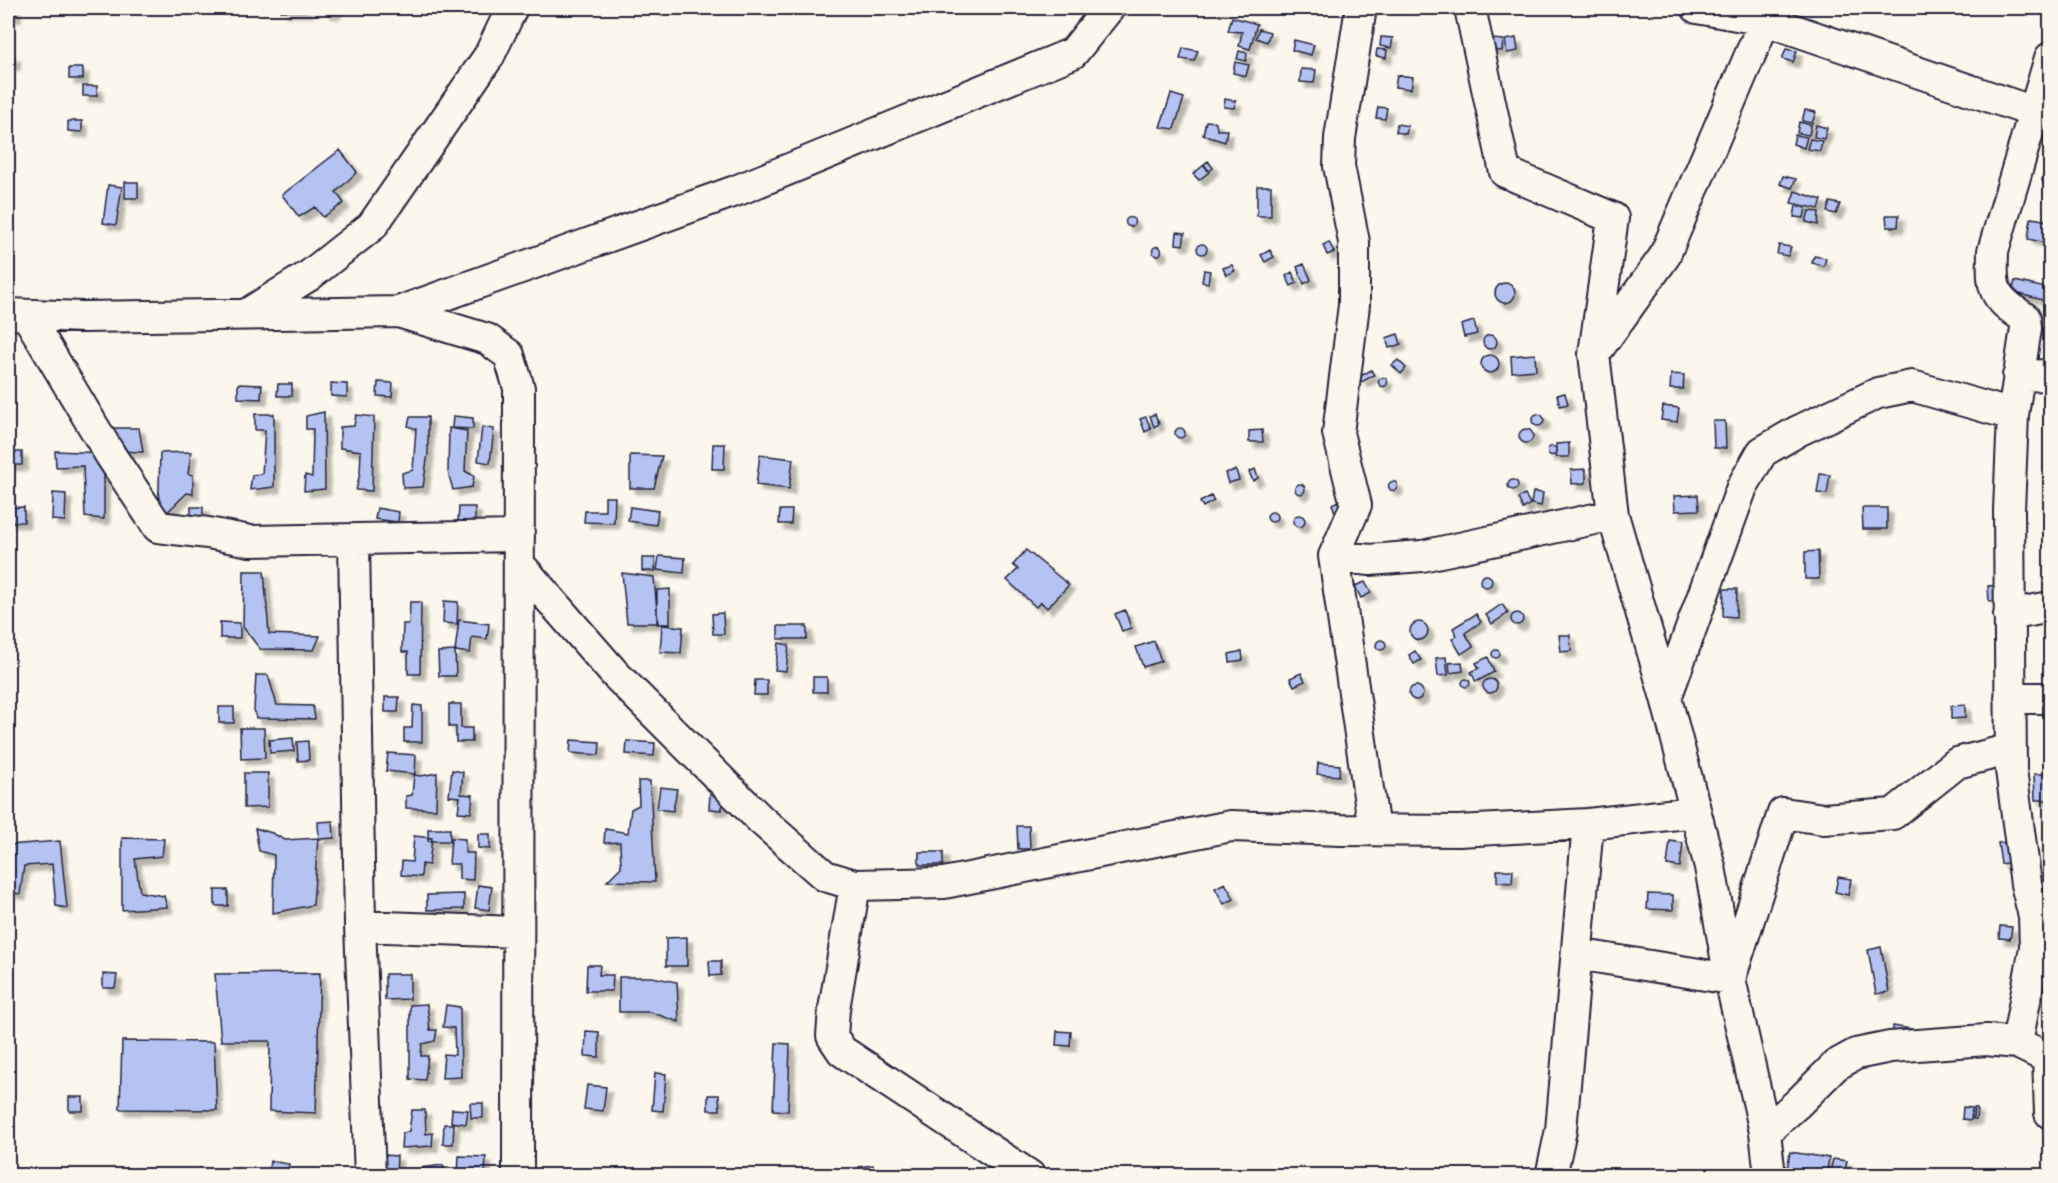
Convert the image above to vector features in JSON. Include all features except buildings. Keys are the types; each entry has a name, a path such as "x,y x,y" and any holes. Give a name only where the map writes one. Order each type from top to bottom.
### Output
{"street":[{"path":"247,314 310,275 372,226 489,56 512,8"},
{"path":"398,312 738,190 1073,54 1109,8"},
{"path":"1362,8 1341,129 1339,166 1354,242 1354,305 1338,433 1356,505 1334,556 1374,830"},
{"path":"1470,8 1504,172 1613,218 1594,354 1613,515 1666,698 1710,867 1730,979 1765,1132 1770,1176"},
{"path":"1697,8 1766,14 2034,112"},
{"path":"1594,354 1664,257 1766,14"},
{"path":"2017,1043 2035,948 2034,916 2026,884 2011,770 2009,510 2013,415 2026,328 2025,318 1999,297 1992,283 1993,251 2050,58"},
{"path":"17,315 398,312 487,339 508,355 519,388 518,1176"},
{"path":"17,315 158,527 208,532 250,541 354,540 519,550 615,674 760,819 825,876 855,885 944,883 1231,826 1458,831 1588,824 1695,812"},
{"path":"2018,376 2050,375"},
{"path":"1666,698 1742,487 1762,452 1798,431 1878,393 1912,386 2013,415"},
{"path":"1334,556 1370,560 1422,556 1613,515"},
{"path":"354,540 360,926 370,1176"},
{"path":"2009,615 2050,607"},
{"path":"2010,698 2050,698"},
{"path":"1730,979 1784,813 1823,819 1893,814 1957,763 2011,749"},
{"path":"1551,1176 1561,1130 1588,824"},
{"path":"855,885 834,1010 832,1036 842,1051 1030,1176"},
{"path":"360,926 518,932"},
{"path":"1576,954 1730,979"},
{"path":"1765,1132 1836,1065 1856,1054 1890,1047 1986,1040 2017,1043 2049,1057 2050,1113"}]}
